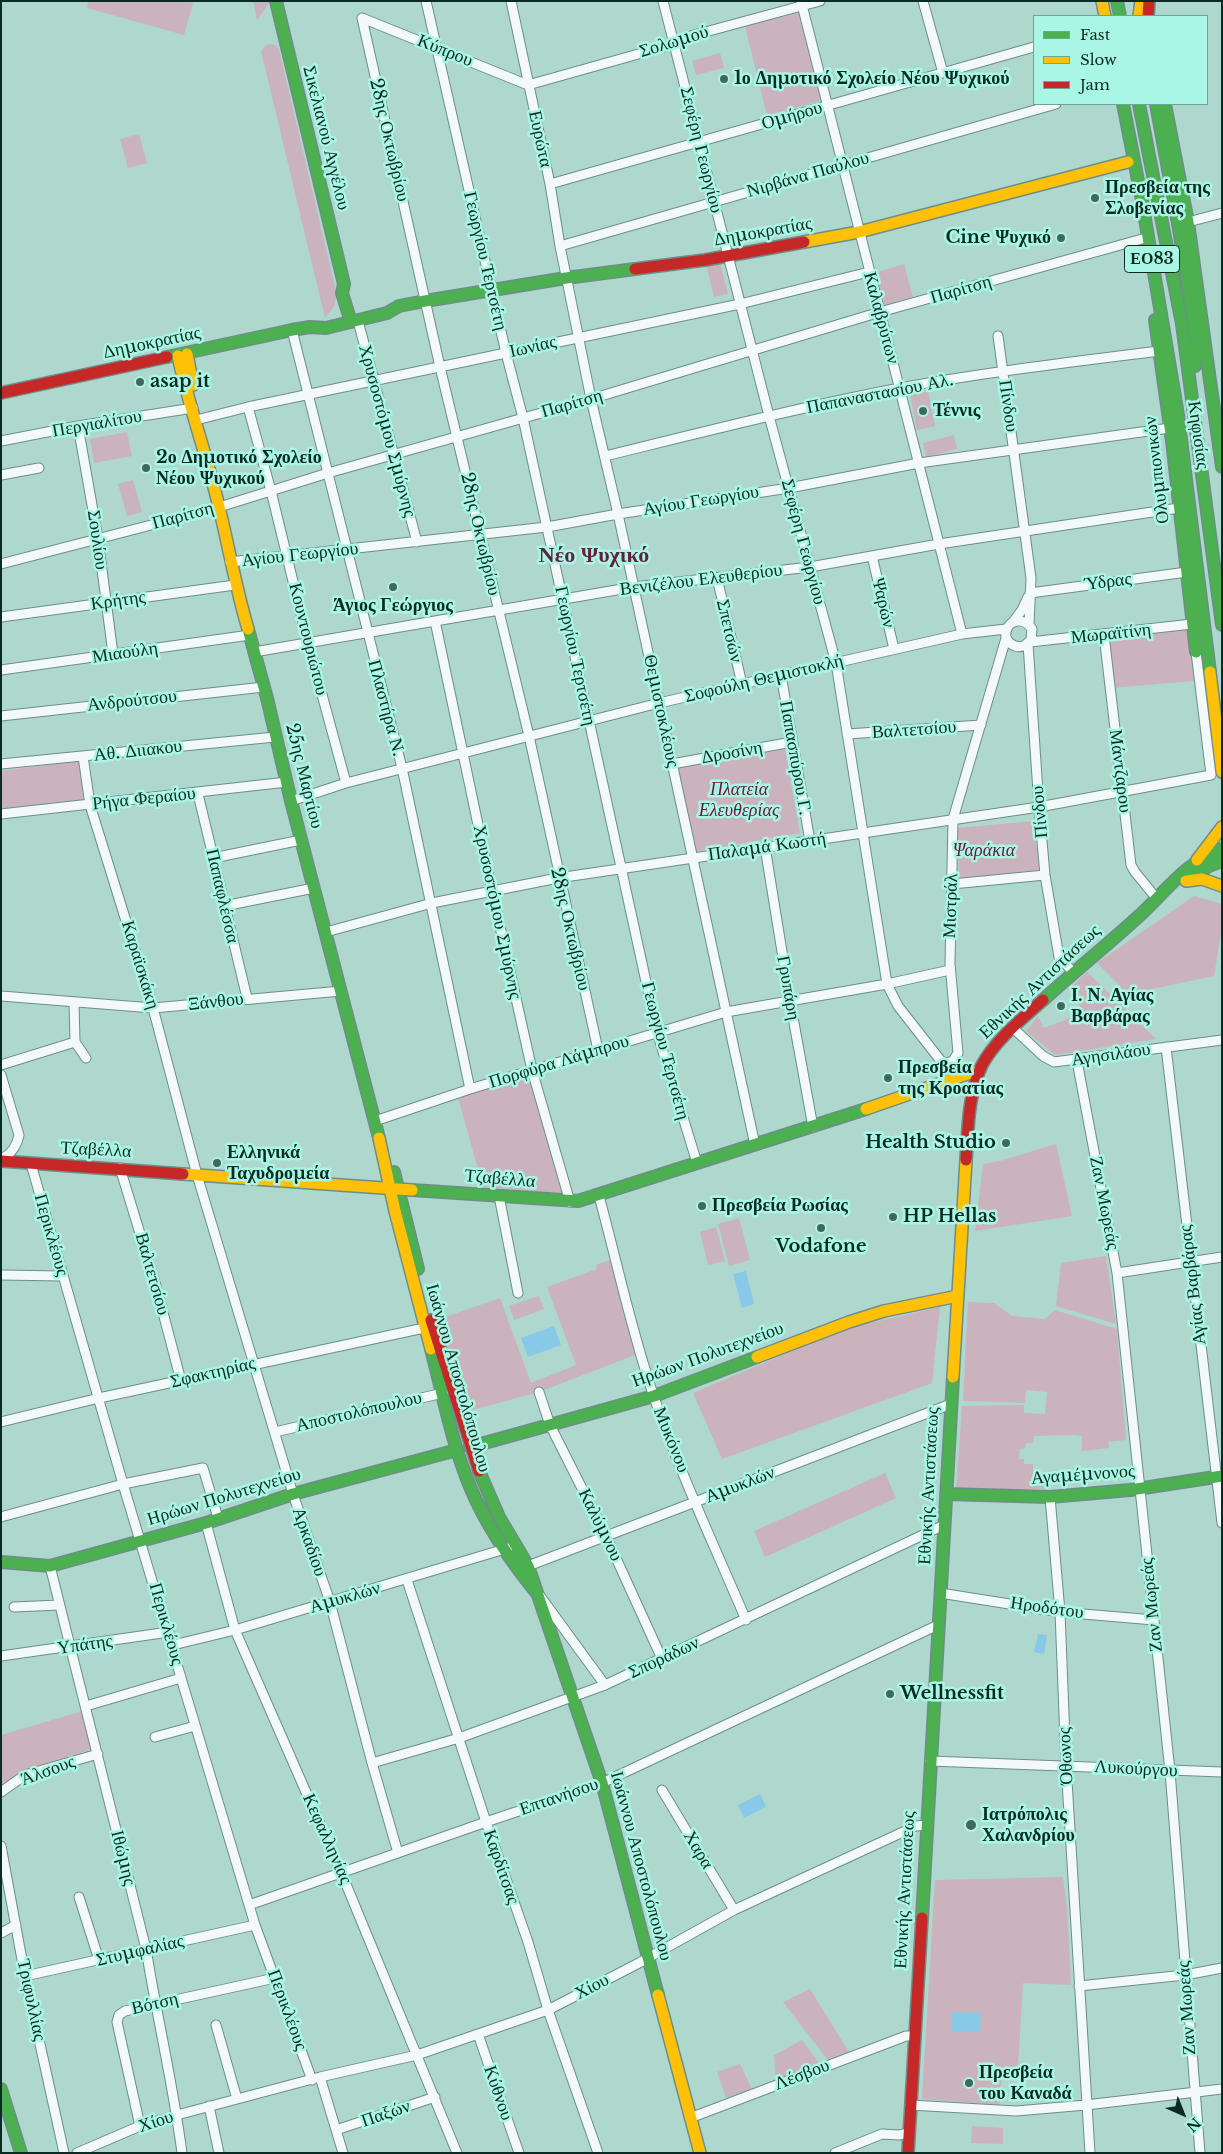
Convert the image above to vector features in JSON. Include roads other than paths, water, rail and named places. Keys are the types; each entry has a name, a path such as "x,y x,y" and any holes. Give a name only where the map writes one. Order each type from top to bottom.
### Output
{"street":[{"name":"Γεωργίου Τερτσέτη","path":"426,1 506,353 523,418 657,1032 696,1163"},
{"name":"Ευρώτα","path":"511,1 550,184 566,278"},
{"name":"Σεφέρη Γεωργίου","path":"663,1 769,416 836,663 887,984 898,1006 941,1061 946,1063 954,1061"},
{"name":"Σολωμού","path":"528,85 674,44 683,38 802,4 820,1"},
{"path":"924,1 942,73"},
{"path":"1096,1 1099,15"},
{"path":"1102,1 1105,15"},
{"path":"1117,1 1120,15"},
{"path":"1134,1 1138,15"},
{"path":"1138,15 1141,1"},
{"path":"1148,1 1148,15"},
{"name":"Σικελιανού Αγγέλου","path":"278,2 280,28 344,284 342,293 353,317"},
{"name":"Καλαβρύτων","path":"802,4 962,634"},
{"name":"Κύπρου","path":"362,18 528,85"},
{"name":"28ης Οκτωβρίου","path":"362,18 440,367 482,534 498,610 529,736 558,878 598,1050"},
{"name":"Ομήρου","path":"550,184 1033,47"},
{"name":"Νιρβάνα Παύλου","path":"560,246 1052,105"},
{"name":"Ολυμπιονικών","path":"1117,105 1142,239 1159,351 1172,441 1192,624 1216,774"},
{"name":"Κηφισίας","path":"1123,105 1161,307 1178,415 1211,678 1216,774"},
{"name":"Κηφισίας","path":"1139,105 1182,324 1221,618"},
{"path":"1156,105 1179,229 1196,338 1193,413"},
{"path":"1165,105 1188,222 1222,468"},
{"name":"Δημοκρατίας","path":"1,393 310,327 324,320 353,317 385,305 399,306 566,278 728,256 859,232 1128,162"},
{"path":"1188,222 1222,213"},
{"name":"Παρίτση","path":"1,564 219,507 328,473 591,399 880,312 1142,239"},
{"name":"Ιωνίας","path":"196,420 248,407 740,304 869,272"},
{"name":"Θεμιστοκλέους","path":"566,278 755,1145"},
{"name":"Χρυσοστόμου Σμύρνης","path":"353,317 374,382 417,542"},
{"name":"Πλαστήρα Ν.","path":"292,330 347,549 366,634 402,768 470,1089"},
{"name":"Πίνδου","path":"998,336 1031,578 1029,625"},
{"name":"Παπαναστασίου Αλ.","path":"605,456 769,416 900,388 1002,371 1159,351"},
{"name":"25ης Μαρτίου","path":"182,355 186,392 193,408 219,507 235,584 264,687 291,801 383,1152 393,1170 394,1187"},
{"name":"Κουντουριώτου","path":"248,407 288,556 308,643 346,782"},
{"name":"Περγιαλίτου","path":"1,442 78,426 193,408"},
{"name":"Σουλίου","path":"78,426 98,540 113,654"},
{"name":"Αγίου Γεωργίου","path":"230,562 547,527 618,514 789,488 918,464 1170,428"},
{"path":"1172,441 1188,490"},
{"path":"1,475 39,468"},
{"name":"Βενιζέλου Ελευθερίου","path":"254,652 634,587 810,568 939,544 1180,508"},
{"name":"Ψαρών","path":"872,556 894,649"},
{"name":"Ύδρας","path":"1030,593 1187,572"},
{"name":"Σπετσών","path":"717,578 742,684"},
{"name":"Κρήτης","path":"1,617 235,584"},
{"path":"1013,622 1022,620 1029,625 1033,634 1029,643 1024,646 1016,647 1008,642 1006,633 1013,622 1022,610 1030,593"},
{"name":"Χρυσοστόμου Σμύρνης","path":"435,621 532,1070 570,1202"},
{"name":"Μωραϊτίνη","path":"1029,643 1192,624"},
{"name":"Σοφούλη Θεμιστοκλή","path":"291,801 346,782 659,703 962,634 1006,633"},
{"name":"Μιστράλ","path":"954,1061 958,1053 958,1043 950,970 953,819 1006,633"},
{"name":"Μιαούλη","path":"1,670 250,635"},
{"name":"Μάντζαρου","path":"1104,635 1131,865 1157,899"},
{"name":"Πίνδου","path":"1029,643 1038,806 1045,876 1059,957 1074,973"},
{"path":"1196,652 1211,678"},
{"name":"Παπασπύρου Γ.","path":"781,675 810,841"},
{"name":"Ανδρούτσου","path":"1,716 264,687"},
{"name":"Βαλτετσίου","path":"847,734 981,725"},
{"name":"Αθ. Διιακου","path":"1,764 275,737"},
{"name":"Δροσίνη","path":"672,764 792,742"},
{"name":"Καραϊσκάκη","path":"83,756 90,805 153,1008 197,1175"},
{"name":"Παλαμά Κωστή","path":"326,932 432,903 558,878 1038,806 1216,774"},
{"name":"Ρήγα Φεραίου","path":"1,814 198,794 287,782"},
{"name":"Παπαφλέσσα","path":"198,794 247,998"},
{"path":"1196,860 1211,844 1222,827"},
{"path":"213,858 302,840"},
{"name":"Γρυπάρη","path":"765,848 813,1127"},
{"name":"Εθνικής Αντιστάσεως","path":"908,2153 906,2133 910,2105 968,1125 977,1073 992,1050 1013,1028 1157,899 1180,873 1196,860 1222,849"},
{"name":"Εθνικής Αντιστάσεως","path":"1157,899 1169,894 1209,866 1222,861"},
{"path":"952,884 1045,876"},
{"path":"1186,881 1202,879 1222,886"},
{"path":"224,906 314,888"},
{"name":"Πορφύρα Λάμπρου","path":"375,1121 470,1089 726,1012 887,984 950,970"},
{"name":"Ξάνθου","path":"1,996 153,1008 341,991"},
{"path":"74,1002 75,1042 86,1058"},
{"name":"Αγησιλάου","path":"1013,1028 1048,1060 1060,1062 1222,1040"},
{"path":"1,1065 75,1042"},
{"name":"Αγίας Βαρβάρας","path":"1166,1047 1190,1262 1219,1477 1222,1522"},
{"name":"Ζαν Μωρεάς","path":"1077,1060 1117,1273 1170,1771 1200,2153"},
{"name":"Τζαβέλλα","path":"1,1160 31,1164 120,1168 294,1183 394,1187 570,1202 599,1196 696,1163 813,1127 973,1072 977,1073"},
{"path":"1,1075 19,1135 16,1145 11,1152 1,1160"},
{"name":"Περικλέους","path":"31,1164 123,1484 255,1925 316,2078 343,2153"},
{"name":"Βαλτετσίου","path":"120,1168 156,1286 181,1381"},
{"name":"Αρκαδίου","path":"197,1175 256,1364 293,1494 330,1602 372,1764 398,1853"},
{"name":"Ιωάννου Αποστολόπουλου","path":"394,1187 424,1328 464,1472 481,1512 503,1550 536,1592"},
{"name":"Ιωάννου Αποστολόπουλου","path":"394,1187 431,1322 461,1413 470,1447 495,1510 528,1566 602,1784 700,2153"},
{"path":"499,1196 518,1293"},
{"name":"Μυκόνου","path":"599,1196 640,1353 654,1396 746,1620"},
{"path":"1117,1273 1222,1257"},
{"path":"1,1276 63,1276"},
{"name":"Ηρώων Πολυτεχνείου","path":"470,1447 654,1396 849,1322 884,1311 958,1296"},
{"name":"Σφακτηρίας","path":"1,1422 99,1398 424,1328"},
{"name":"Καλύμνου","path":"539,1392 550,1425 606,1536 662,1659"},
{"name":"Αποστολόπουλου","path":"275,1432 443,1393"},
{"name":"Αμυκλών","path":"528,1566 951,1404"},
{"name":"Ηρώων Πολυτεχνείου","path":"1,1562 50,1566 206,1523 293,1494 457,1450"},
{"path":"1,1517 123,1484 203,1468 218,1518"},
{"name":"Αγαμέμνονος","path":"946,1494 1050,1497 1141,1489 1219,1477"},
{"name":"Όθωνος","path":"1050,1497 1060,1612 1066,1765 1090,2153"},
{"name":"Κεφαλληνίας","path":"206,1523 235,1630 341,1872 457,2153"},
{"name":"Σποράδων","path":"372,1764 459,1738 606,1685 944,1525"},
{"name":"Αμυκλών","path":"172,1645 235,1630 406,1580 516,1545"},
{"name":"Ιθώμης","path":"50,1566 146,1949 177,2115 182,2153"},
{"name":"Καρδίτσας","path":"406,1580 528,1942 548,2010 598,2153"},
{"path":"536,1592 546,1602 606,1685"},
{"name":"Ηροδότου","path":"940,1593 1060,1612 1154,1620"},
{"path":"14,1607 59,1604"},
{"name":"Επτανήσου","path":"249,1905 486,1822 602,1784 938,1625"},
{"name":"Υπάτης","path":"1,1656 168,1632"},
{"path":"86,1706 181,1678"},
{"path":"155,1737 195,1726"},
{"name":"Άλσους","path":"1,1792 25,1775 98,1754"},
{"name":"Λυκούργου","path":"930,1761 1222,1772"},
{"name":"Χαρα","path":"662,1790 734,1910"},
{"name":"Χίου","path":"77,2153 140,2126 316,2078 417,2055 548,2010 647,1959 734,1910 916,1826 927,1825"},
{"name":"Τριφυλλίας","path":"1,1846 25,1976 64,2153"},
{"path":"79,1897 99,1960"},
{"path":"1,1933 16,1925"},
{"name":"Στυμφαλίας","path":"25,1976 255,1925"},
{"path":"1079,1986 1185,1975 1222,1968"},
{"name":"Βότση","path":"140,2126 116,2022 119,2015 125,2011 275,1978"},
{"path":"216,2025 237,2099"},
{"name":"Κύθνου","path":"478,2034 519,2153"},
{"name":"Λέσβου","path":"690,2118 906,2036 914,2036"},
{"path":"1,2089 5,2117 21,2153"},
{"path":"910,2105 1016,2111 1222,2089"},
{"name":"Παξών","path":"336,2130 435,2097"},
{"path":"209,2106 218,2153"},
{"path":"835,2153 882,2134 899,2135 906,2133"}],"water":[{"path":"746,1271 754,1304 742,1308 733,1274"},
{"path":"554,1326 561,1345 528,1357 521,1338"},
{"path":"1038,1634 1047,1635 1044,1654 1034,1652"},
{"path":"760,1794 766,1807 744,1818 738,1805"},
{"path":"952,2012 981,2013 980,2032 951,2031"}],"place":[{"name":"1ο Δημοτικό Σχολείο Νέου Ψυχικού","path":"724,79"},
{"name":"Πρεσβεία της Σλοβενίας","path":"1095,198"},
{"name":"Cine Ψυχικό","path":"1061,238"},
{"name":"asap it","path":"140,382"},
{"name":"Τέννις","path":"923,411"},
{"name":"2ο Δημοτικό Σχολείο Νέου Ψυχικού","path":"146,468"},
{"name":"Άγιος Γεώργιος","path":"393,587"},
{"name":"Ι. Ν. Αγίας Βαρβάρας","path":"1061,1006"},
{"name":"Πρεσβεία της Κροατίας","path":"888,1078"},
{"name":"Health Studio","path":"1006,1143"},
{"name":"Ελληνικά Ταχυδρομεία","path":"217,1163"},
{"name":"Πρεσβεία Ρωσίας","path":"702,1206"},
{"name":"HP Hellas","path":"893,1217"},
{"name":"Vodafone","path":"821,1228"},
{"name":"Wellnessfit","path":"890,1694"},
{"name":"Ιατρόπολις Χαλανδρίου","path":"971,1825"},
{"name":"Πρεσβεία του Καναδά","path":"969,2083"}],"district":[{"name":"Νέο Ψυχικό","path":"594,556"}],"park label":[{"name":"Πλατεία Ελευθερίας","path":"739,800"},
{"name":"Ψαράκια","path":"984,851"}]}
